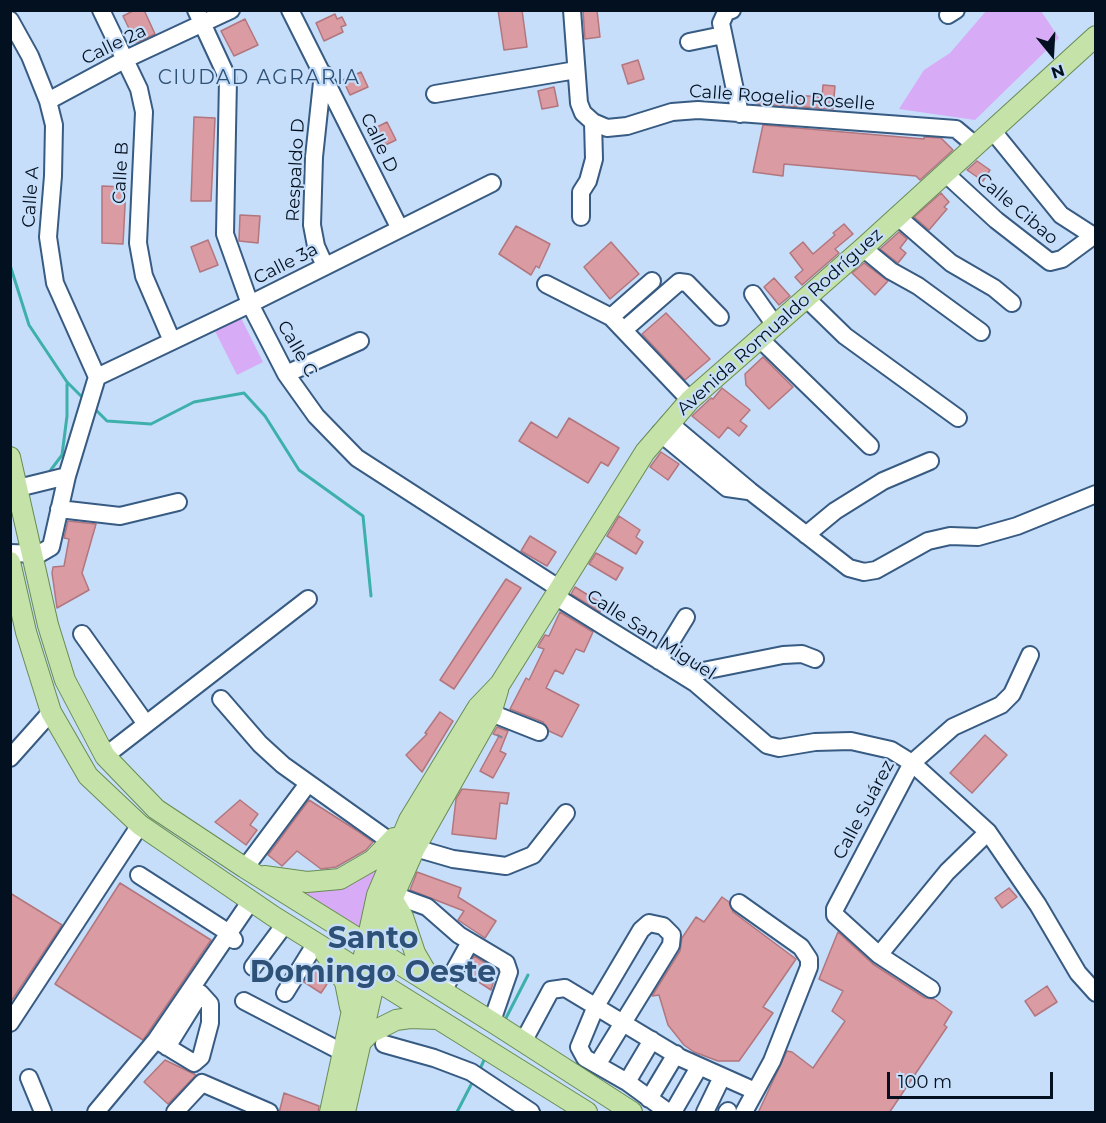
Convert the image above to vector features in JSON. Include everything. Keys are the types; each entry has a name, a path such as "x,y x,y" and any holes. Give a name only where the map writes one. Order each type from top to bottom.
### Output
{"main road":[{"name":"Avenida Romualdo Rodríguez","path":"374,948 377,895 409,820 478,707 500,684 633,470 665,428 690,400 898,217 1095,36"},
{"path":"10,457 48,625 65,680 105,756 156,809 250,872 495,1023 632,1113"},
{"path":"10,562 26,632 51,711 88,776 140,825 250,902 587,1113"},
{"name":"Avenida Romualdo Rodríguez","path":"374,948 415,848 491,713 500,684"},
{"path":"250,872 307,882 340,879 364,867 391,842 409,820"},
{"path":"394,897 404,917 415,953 439,989"},
{"path":"314,942 337,967 345,982 351,1017 352,1048 330,1113"},
{"path":"345,1113 352,1048 374,948"},
{"path":"351,1017 368,975"},
{"path":"352,1048 370,1033 396,1020 418,1017 439,1019"}],"street":[{"name":"Calle B","path":"100,10 139,89 144,112 138,243 144,276 172,341"},
{"name":"Calle 2a","path":"48,101 199,18 231,10"},
{"name":"Calle D","path":"290,10 400,229"},
{"path":"572,10 579,104 583,113 593,122 594,159 588,181 581,192 581,217"},
{"path":"732,10 723,16 723,35 740,114"},
{"name":"Calle C","path":"199,18 228,79 225,234 250,304 286,374 316,416 357,458 557,593"},
{"name":"Calle A","path":"10,20 30,57 48,101 54,125 48,237 49,260 55,283 95,383"},
{"path":"689,42 723,35"},
{"path":"435,94 576,70"},
{"name":"Respaldo D","path":"323,73 314,157 312,225 316,246 325,266"},
{"name":"Calle Rogelio Roselle","path":"593,122 607,128 627,126 685,110 956,129 975,145"},
{"path":"992,130 1062,215 1094,234"},
{"name":"Calle Cibao","path":"945,173 996,220 1050,262 1062,259 1094,234"},
{"name":"Calle 3a","path":"95,383 172,341 492,183"},
{"path":"898,217 951,263 994,288 1011,303"},
{"path":"863,248 891,271 918,286 981,332"},
{"path":"611,317 652,281"},
{"path":"625,329 679,282 687,283 720,317"},
{"path":"546,284 611,317 625,329 660,371 690,400"},
{"path":"753,294 775,325"},
{"path":"806,298 845,336 958,418"},
{"path":"759,338 870,446"},
{"path":"286,374 360,341"},
{"path":"10,553 32,554 51,547 67,476 95,383"},
{"path":"665,428 727,488 750,491 849,568 864,572 876,570 928,541 951,536 978,537 1017,526 1095,494"},
{"path":"806,535 835,511 883,481 930,461"},
{"path":"18,488 67,476"},
{"path":"59,509 120,516 178,502"},
{"name":"Calle San Miguel","path":"557,593 683,675 767,745 779,748 816,742 851,741 891,750 912,763 988,832 1038,904 1078,973 1095,993"},
{"path":"105,756 308,599"},
{"path":"659,661 686,617"},
{"path":"82,634 146,724"},
{"path":"683,675 783,655 802,654 815,659"},
{"name":"Calle Suárez","path":"932,988 879,955 835,915 835,909 912,763 953,727 1001,705 1012,694 1030,655"},
{"path":"221,699 260,744 307,785 391,842"},
{"path":"10,758 51,711"},
{"path":"491,713 539,732"},
{"path":"250,872 307,785"},
{"path":"415,848 453,859 506,866 533,855 566,813"},
{"path":"10,1023 140,825"},
{"path":"879,955 947,872 988,832"},
{"path":"96,1113 161,1043 200,993 233,944 234,939 229,933 139,875"},
{"path":"394,897 427,908 470,942 507,963 509,967 495,1023"},
{"path":"161,1043 250,902"},
{"path":"733,1112 755,1091 772,1061 809,967 809,959 801,947 739,903"},
{"path":"253,967 285,924"},
{"path":"601,1092 604,1069 622,1022 671,945 672,935 663,926 649,924 641,930 596,1006 579,1047 581,1054 604,1069 627,1083 670,1113 699,1067"},
{"path":"285,993 314,942"},
{"path":"439,989 470,942"},
{"path":"521,1040 551,990 565,988 699,1067 755,1091"},
{"path":"161,1043 189,1062 197,1062 210,1023 210,1004 200,993"},
{"path":"244,1000 352,1048"},
{"path":"627,1083 652,1040"},
{"path":"384,1044 434,1058 478,1077 531,1113"},
{"path":"650,1099 676,1054"},
{"path":"705,1113 722,1077"},
{"path":"29,1078 43,1113"},
{"path":"175,1113 202,1083 269,1113"}],"path":[{"path":"492,733 505,739"}],"shaded area":[{"path":"987,10 1041,11 1059,38 975,120 899,109 924,70 950,53"},
{"path":"241,318 263,362 237,375 215,331"},
{"path":"383,857 361,932 280,882 299,885"}],"building":[{"path":"135,10 144,10 155,34 136,43 123,16"},
{"path":"498,10 522,10 527,47 504,50"},
{"path":"583,10 597,10 600,37 585,39"},
{"path":"335,14 337,19 342,17 346,25 341,27 343,32 324,41 316,23"},
{"path":"245,19 258,45 234,56 221,31"},
{"path":"638,60 644,79 628,84 622,65"},
{"path":"361,72 368,87 350,95 343,80"},
{"path":"823,85 835,86 833,109 757,104 758,101 793,104 794,95 822,97"},
{"path":"554,87 558,106 542,109 538,91"},
{"path":"194,117 215,118 211,201 191,201"},
{"path":"387,122 396,140 377,149 369,131"},
{"path":"763,125 924,139 924,137 941,138 953,150 920,180 916,176 784,164 783,176 753,172"},
{"path":"977,161 990,170 983,181 967,170"},
{"path":"102,186 126,187 123,244 102,243"},
{"path":"941,193 949,202 944,207 947,209 929,230 914,217"},
{"path":"240,215 260,216 258,243 239,241"},
{"path":"844,224 853,234 835,249 839,253 802,285 795,277 803,270 790,253 803,242 813,254"},
{"path":"516,226 550,244 539,268 536,266 531,275 499,254"},
{"path":"899,232 907,239 900,248 906,253 898,263 880,249"},
{"path":"208,240 218,265 200,272 191,247"},
{"path":"611,242 639,274 610,299 584,267"},
{"path":"864,263 888,281 875,295 852,273"},
{"path":"774,278 790,296 779,305 764,287"},
{"path":"666,313 710,359 685,380 642,334"},
{"path":"763,357 793,387 769,409 746,385 745,374"},
{"path":"722,388 750,410 740,421 747,426 739,436 728,427 719,438 692,416 711,398 713,399"},
{"path":"569,418 619,448 608,466 601,462 588,483 519,441 531,422 557,438"},
{"path":"661,452 679,464 668,480 650,467"},
{"path":"619,516 640,530 636,537 643,542 636,554 607,536"},
{"path":"68,521 96,524 82,573 89,590 57,608 52,573 53,567 64,566 69,539 64,538"},
{"path":"530,536 556,552 547,566 521,551"},
{"path":"596,553 623,568 616,580 589,564"},
{"path":"506,579 521,588 454,689 440,680"},
{"path":"575,587 604,605 600,612 571,594"},
{"path":"560,612 593,632 584,652 576,649 563,674 555,670 546,688 579,705 562,737 549,731 543,722 510,709 526,678 529,680 544,649 538,647 545,635 549,636"},
{"path":"440,712 453,721 422,772 406,755 427,734 425,733"},
{"path":"497,727 508,731 500,751 506,754 493,778 480,771 499,736 493,734"},
{"path":"985,735 1007,755 972,793 950,773"},
{"path":"462,789 509,793 507,804 500,803 496,839 452,834 456,799"},
{"path":"240,800 258,814 250,825 257,830 246,845 215,822"},
{"path":"309,800 373,842 366,850 336,867 321,869 297,851 282,866 268,855"},
{"path":"417,872 461,888 458,897 496,921 485,938 458,920 464,911 410,890"},
{"path":"120,883 211,940 143,1040 55,984"},
{"path":"1009,888 1017,897 1002,908 995,898"},
{"path":"10,893 62,925 10,1003"},
{"path":"722,897 729,902 733,912 796,959 763,1007 773,1013 739,1061 718,1061 694,1052 684,1045 668,1025 659,995 652,996 680,951 682,938 696,917 704,922"},
{"path":"838,932 873,964 925,998 934,999 952,1012 944,1025 947,1027 889,1113 758,1113 787,1051 792,1052 813,1068 845,1021 832,1011 843,991 819,979"},
{"path":"474,956 497,970 491,990 465,973"},
{"path":"314,966 324,973 327,984 321,993 304,982"},
{"path":"1047,986 1057,1002 1035,1016 1025,1001"},
{"path":"165,1060 196,1075 168,1104 144,1082"},
{"path":"284,1093 319,1106 318,1113 279,1113"}],"waterway":[{"path":"10,265 29,325 67,382 85,400"},
{"path":"50,471 62,455 67,416 67,384"},
{"path":"94,408 107,421 151,424 194,402 244,393 265,416 299,470 363,516 371,596"},
{"path":"505,1020 528,975"},
{"path":"479,1071 485,1058"},
{"path":"457,1112 474,1079"}],"district":[{"name":"CIUDAD AGRARIA","path":"259,78"},
{"name":"Santo Domingo Oeste","path":"373,956"}]}
